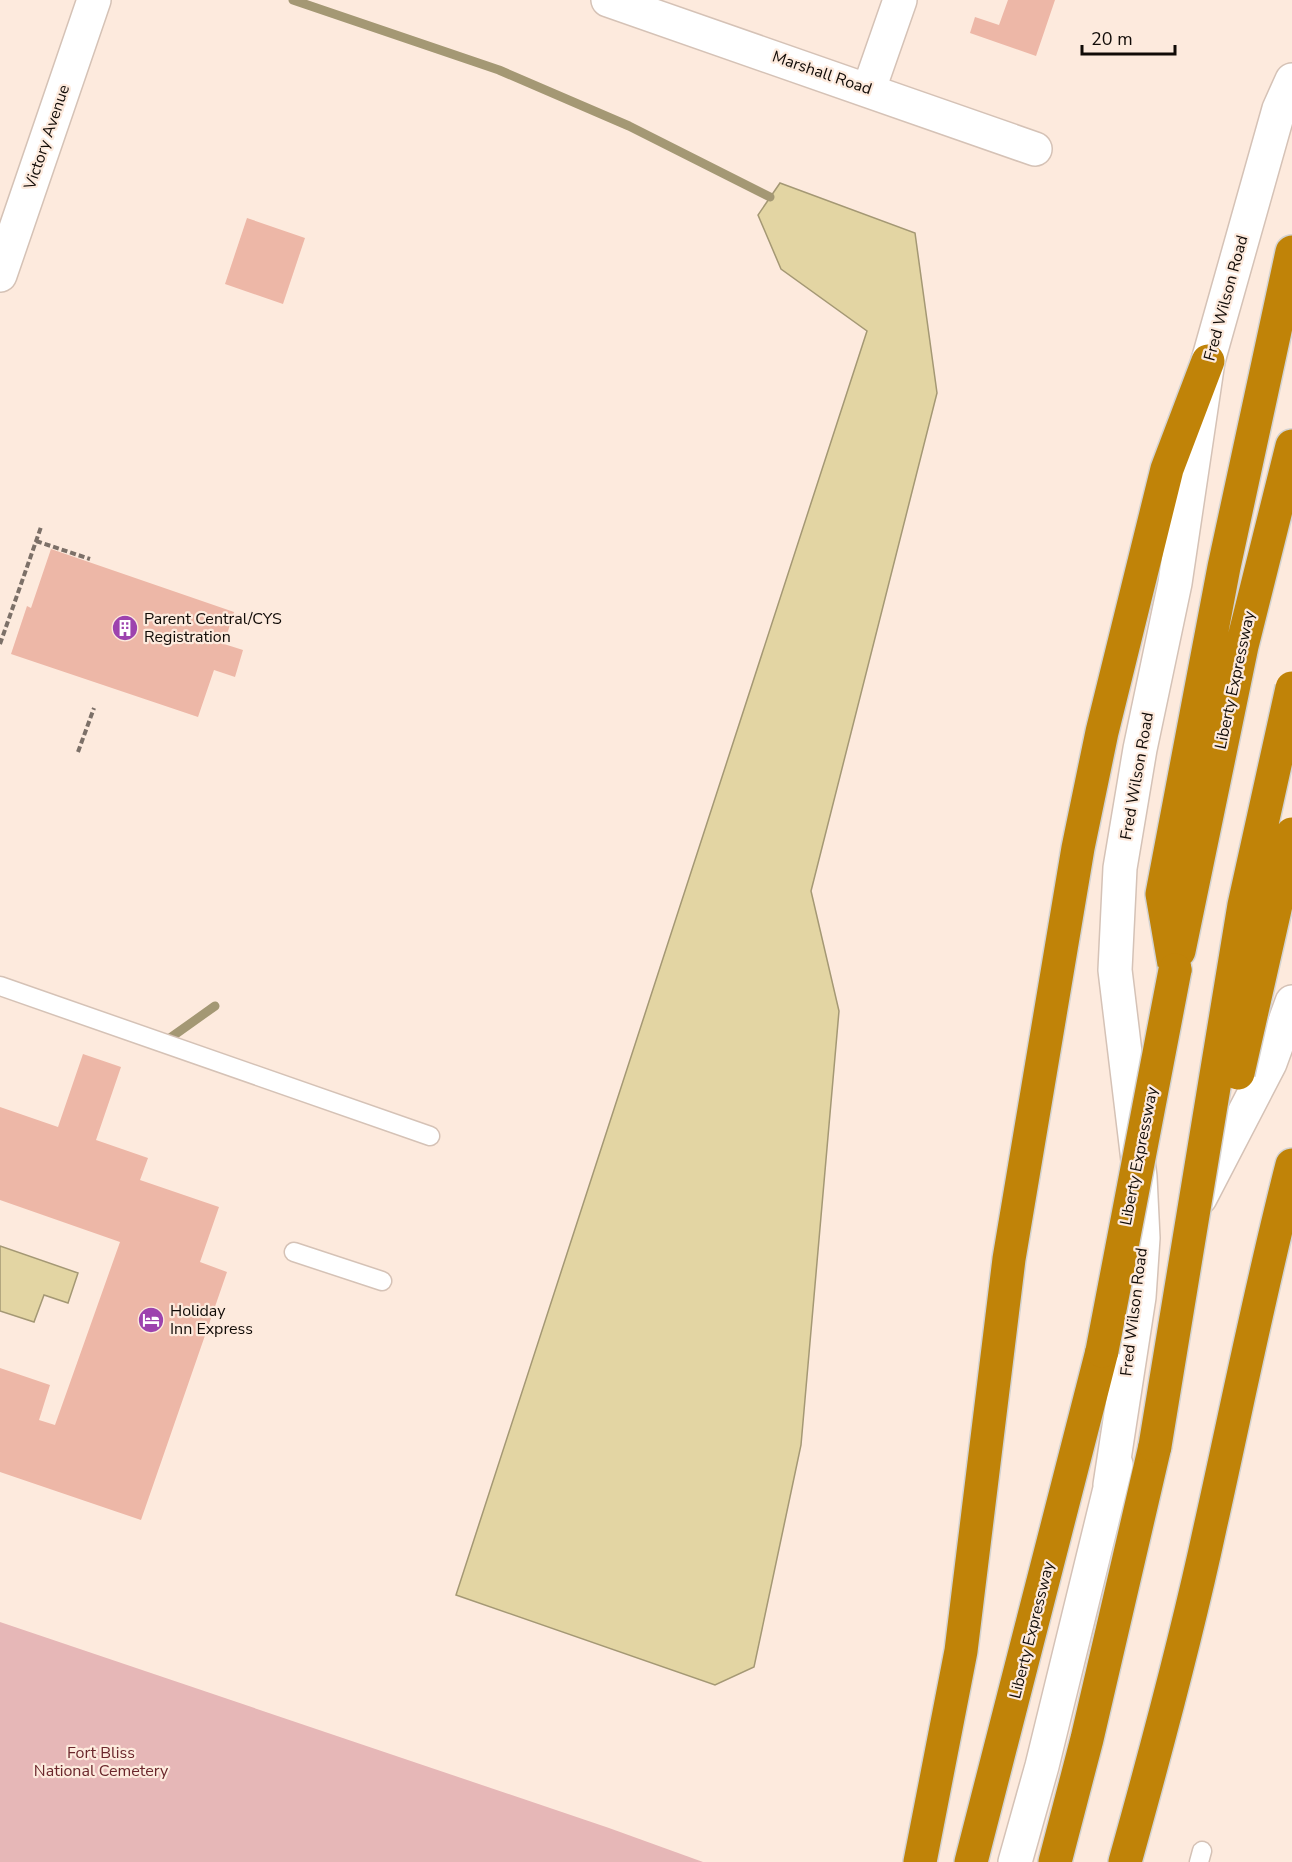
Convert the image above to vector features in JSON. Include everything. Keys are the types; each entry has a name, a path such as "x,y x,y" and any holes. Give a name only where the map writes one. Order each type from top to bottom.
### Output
{"highway":[{"path":"1175,970 1162,894 1224,567 1292,252"},
{"path":"920,1862 961,1651 1008,1259 1078,848 1102,732 1167,469 1208,361"},
{"name":"Liberty Expressway","path":"970,1862 1102,1350 1175,970 1242,646 1292,446"},
{"path":"1155,1446 1244,905 1292,688"},
{"path":"1055,1862 1088,1739 1292,834"},
{"path":"1125,1862 1183,1642 1268,1256 1292,1165"}],"main road":[{"name":"Victory Avenue","path":"0,275 94,0"},
{"name":"Marshall Road","path":"608,0 869,89 1035,149"},
{"path":"869,89 900,0"},
{"name":"Fred Wilson Road","path":"1110,1485 1139,1297 1143,1238 1140,1177 1115,970 1120,868 1140,749 1175,583 1208,361 1279,109 1292,80"},
{"name":"Fred Wilson Road","path":"1015,1862 1042,1766 1110,1485 1184,1236 1207,1180 1270,1063 1292,1002"}],"lane":[{"path":"0,986 430,1136"},
{"path":"294,1252 382,1281"}],"path":[{"path":"0,644 41,527"},
{"path":"36,541 90,559"},
{"path":"78,752 94,708"}],"green space":[{"name":"Fort Bliss National Cemetery","path":"0,1622 609,1828 703,1862 0,1862"}],"shaded area":[{"path":"780,183 915,233 937,393 811,891 839,1011 801,1445 754,1667 715,1685 456,1595 867,331 781,269 758,215"},
{"path":"0,1246 78,1273 68,1303 44,1295 34,1322 0,1311"}],"building":[{"path":"1008,0 1055,0 1036,56 970,33 975,17 999,25"},
{"path":"247,218 305,238 283,304 225,284"},
{"name":"Parent Central/CYS Registration","path":"51,549 234,612 224,644 243,650 235,677 214,670 198,717 11,654 27,606 31,608"},
{"name":"Holiday Inn Express","path":"83,1054 121,1067 96,1140 148,1158 140,1180 219,1207 200,1262 227,1272 141,1520 0,1472 0,1368 50,1385 39,1420 55,1425 120,1242 0,1200 0,1107 58,1127"}],"waterway":[{"path":"293,0 499,70 629,126 770,197"},
{"path":"163,1043 215,1006"}],"place":[{"name":"Parent Central/CYS Registration","path":"125,628"},
{"name":"Holiday Inn Express","path":"151,1320"}]}
